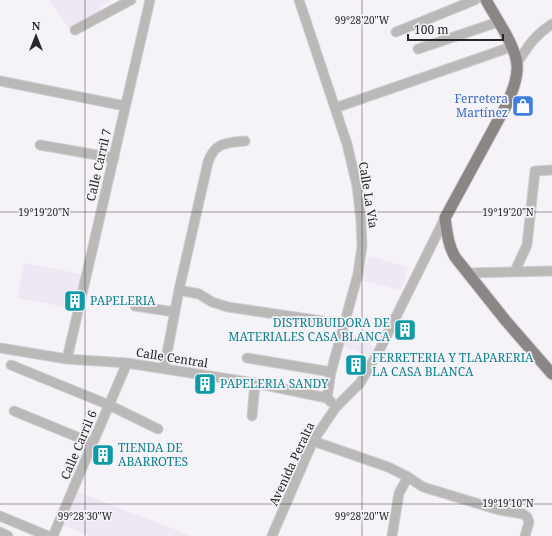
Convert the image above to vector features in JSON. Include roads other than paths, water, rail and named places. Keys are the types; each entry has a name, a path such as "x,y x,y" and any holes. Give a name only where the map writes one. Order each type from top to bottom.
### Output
{"main road":[{"path":"486,0 511,47 517,63 517,70 512,92 507,104 445,218 450,247 455,257 467,273 552,374"}],"street":[{"path":"75,30 131,0"},
{"name":"Calle Carril 7","path":"67,359 150,0"},
{"name":"Calle La Vía","path":"299,0 347,144 357,186 362,221 362,246 358,274 343,324 331,372 327,398"},
{"path":"396,32 475,0"},
{"path":"418,50 498,22"},
{"path":"517,63 531,41 552,24"},
{"path":"335,108 511,47"},
{"path":"0,81 125,106"},
{"path":"164,369 179,290 211,152 225,144 245,141"},
{"path":"40,144 114,158"},
{"path":"515,272 527,245 535,171 552,170"},
{"name":"Avenida Peralta","path":"272,536 313,442 336,407 360,383 379,352 445,218"},
{"path":"467,273 552,272"},
{"path":"179,290 199,294 212,302 228,307 343,324"},
{"path":"135,306 175,312"},
{"name":"Calle Central","path":"0,348 67,359 127,363 256,383 327,398"},
{"path":"247,358 331,372"},
{"name":"Calle Carril 6","path":"53,536 127,363"},
{"path":"11,365 109,405 158,430"},
{"path":"252,416 256,383"},
{"path":"327,398 336,407"},
{"path":"14,411 92,443"},
{"path":"313,442 344,453 364,458 395,470 416,484 431,490 499,510 523,514 527,516 529,522 525,536"},
{"path":"392,536 399,493 408,478"},
{"path":"0,516 48,536"},
{"path":"0,532 8,536"}],"place":[{"name":"Ferretera Martínez","path":"523,106"},
{"name":"PAPELERIA","path":"75,301"},
{"name":"DISTRUBUIDORA DE MATERIALES CASA BLANCA","path":"405,330"},
{"name":"FERRETERIA Y TLAPARERIA LA CASA BLANCA","path":"356,365"},
{"name":"PAPELERIA SANDY","path":"205,384"},
{"name":"TIENDA DE ABARROTES","path":"103,455"}]}
